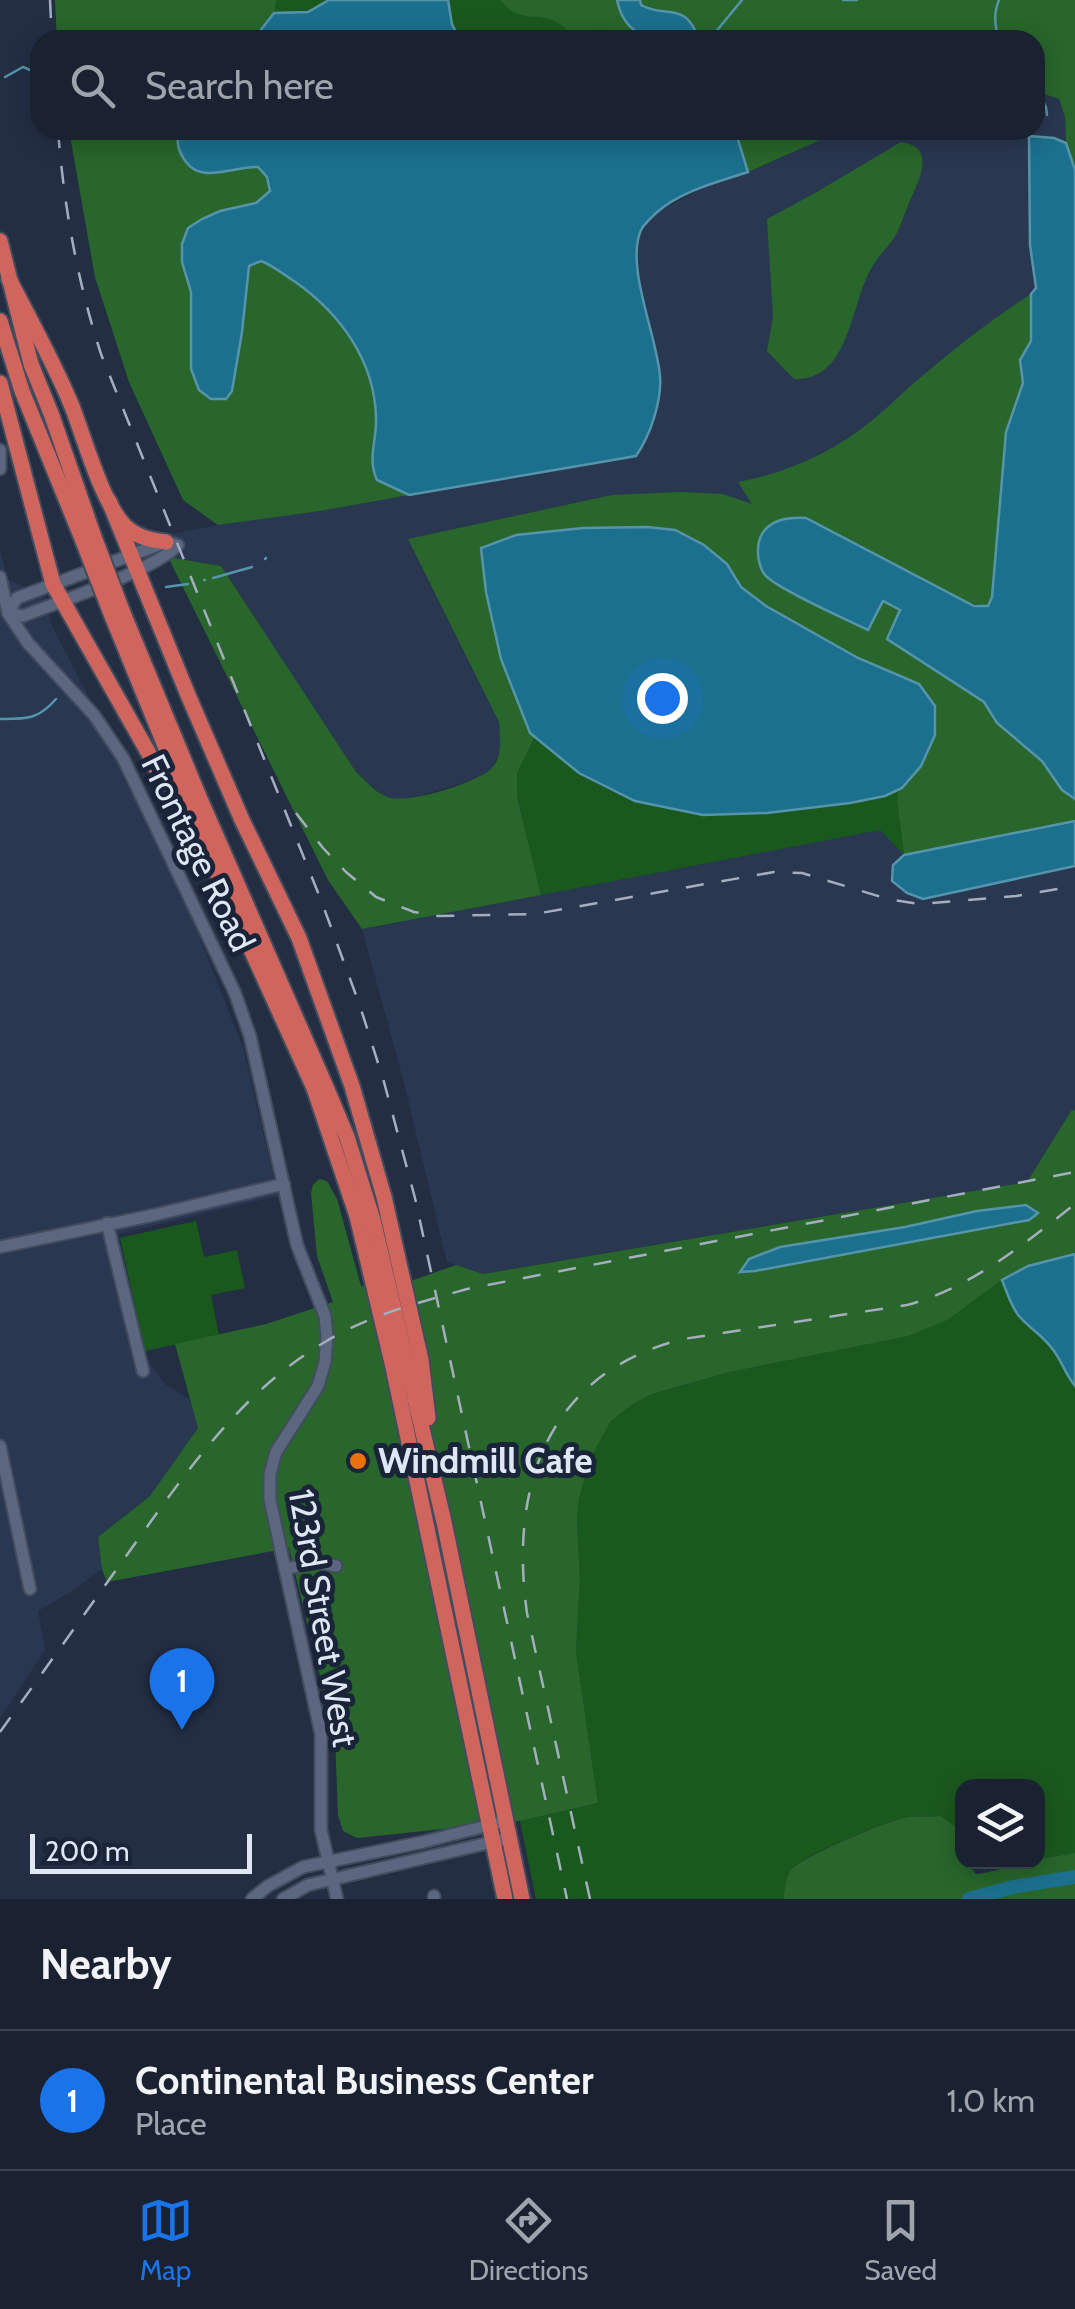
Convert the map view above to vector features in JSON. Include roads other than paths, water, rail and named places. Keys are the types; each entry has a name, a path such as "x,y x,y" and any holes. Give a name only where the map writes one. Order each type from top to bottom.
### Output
{"highway":[{"path":"0,241 30,364 52,416 88,539"},
{"path":"9,279 70,400 136,570 242,820 299,938 352,1086 384,1197 420,1360 431,1467"},
{"path":"0,321 22,391 88,539 224,890 314,1088 357,1216 393,1367 505,1899"},
{"path":"0,384 53,584 242,929"},
{"path":"109,501 128,529 150,540 166,542"},
{"path":"117,614 346,1138 373,1220 431,1467 522,1899"}],"street":[{"path":"0,450 0,469"},
{"path":"166,542 178,545 136,570 61,601 23,616 8,613 17,598 130,554 166,542"},
{"name":"Frontage Road","path":"0,577 8,613 28,643 94,715 124,758 235,993 250,1036 284,1184"},
{"path":"0,1247 154,1216 284,1184"},
{"name":"123rd Street West","path":"284,1184 296,1245 325,1316 327,1337 318,1386 276,1452 270,1474 270,1500 321,1734 321,1830 337,1899"},
{"path":"107,1223 144,1371"},
{"path":"0,1446 30,1589"},
{"path":"284,1569 316,1562 336,1566"},
{"path":"283,1899 308,1885 508,1829"},
{"path":"252,1899 303,1867 491,1834"}],"waterway":[{"path":"717,30 742,0"},
{"path":"843,0 857,0"},
{"path":"997,30 999,0"},
{"path":"5,77 23,67 30,70"},
{"path":"1045,105 1047,115"},
{"path":"213,578 252,567"},
{"path":"166,587 188,584"},
{"path":"0,719 31,717 56,699"},
{"path":"969,1899 1075,1877"}],"railway":[{"path":"50,0 52,30"},
{"path":"59,140 73,243 101,354 321,900 384,1082 415,1198 567,1899"},
{"path":"296,813 323,848 376,897 414,912 438,916 535,914 774,872 802,873 888,899 919,904 1016,896 1075,886"},
{"path":"0,1732 216,1436 294,1362 359,1324 467,1289 1075,1172"},
{"path":"590,1899 527,1613 523,1566 525,1521 533,1479 548,1441 570,1407 599,1378 637,1355 683,1339 907,1305 931,1297 996,1263 1075,1204"}],"place":[{"name":"Windmill Cafe","path":"358,1461"},
{"name":"Continental Business Center","path":"182,1730"}]}
